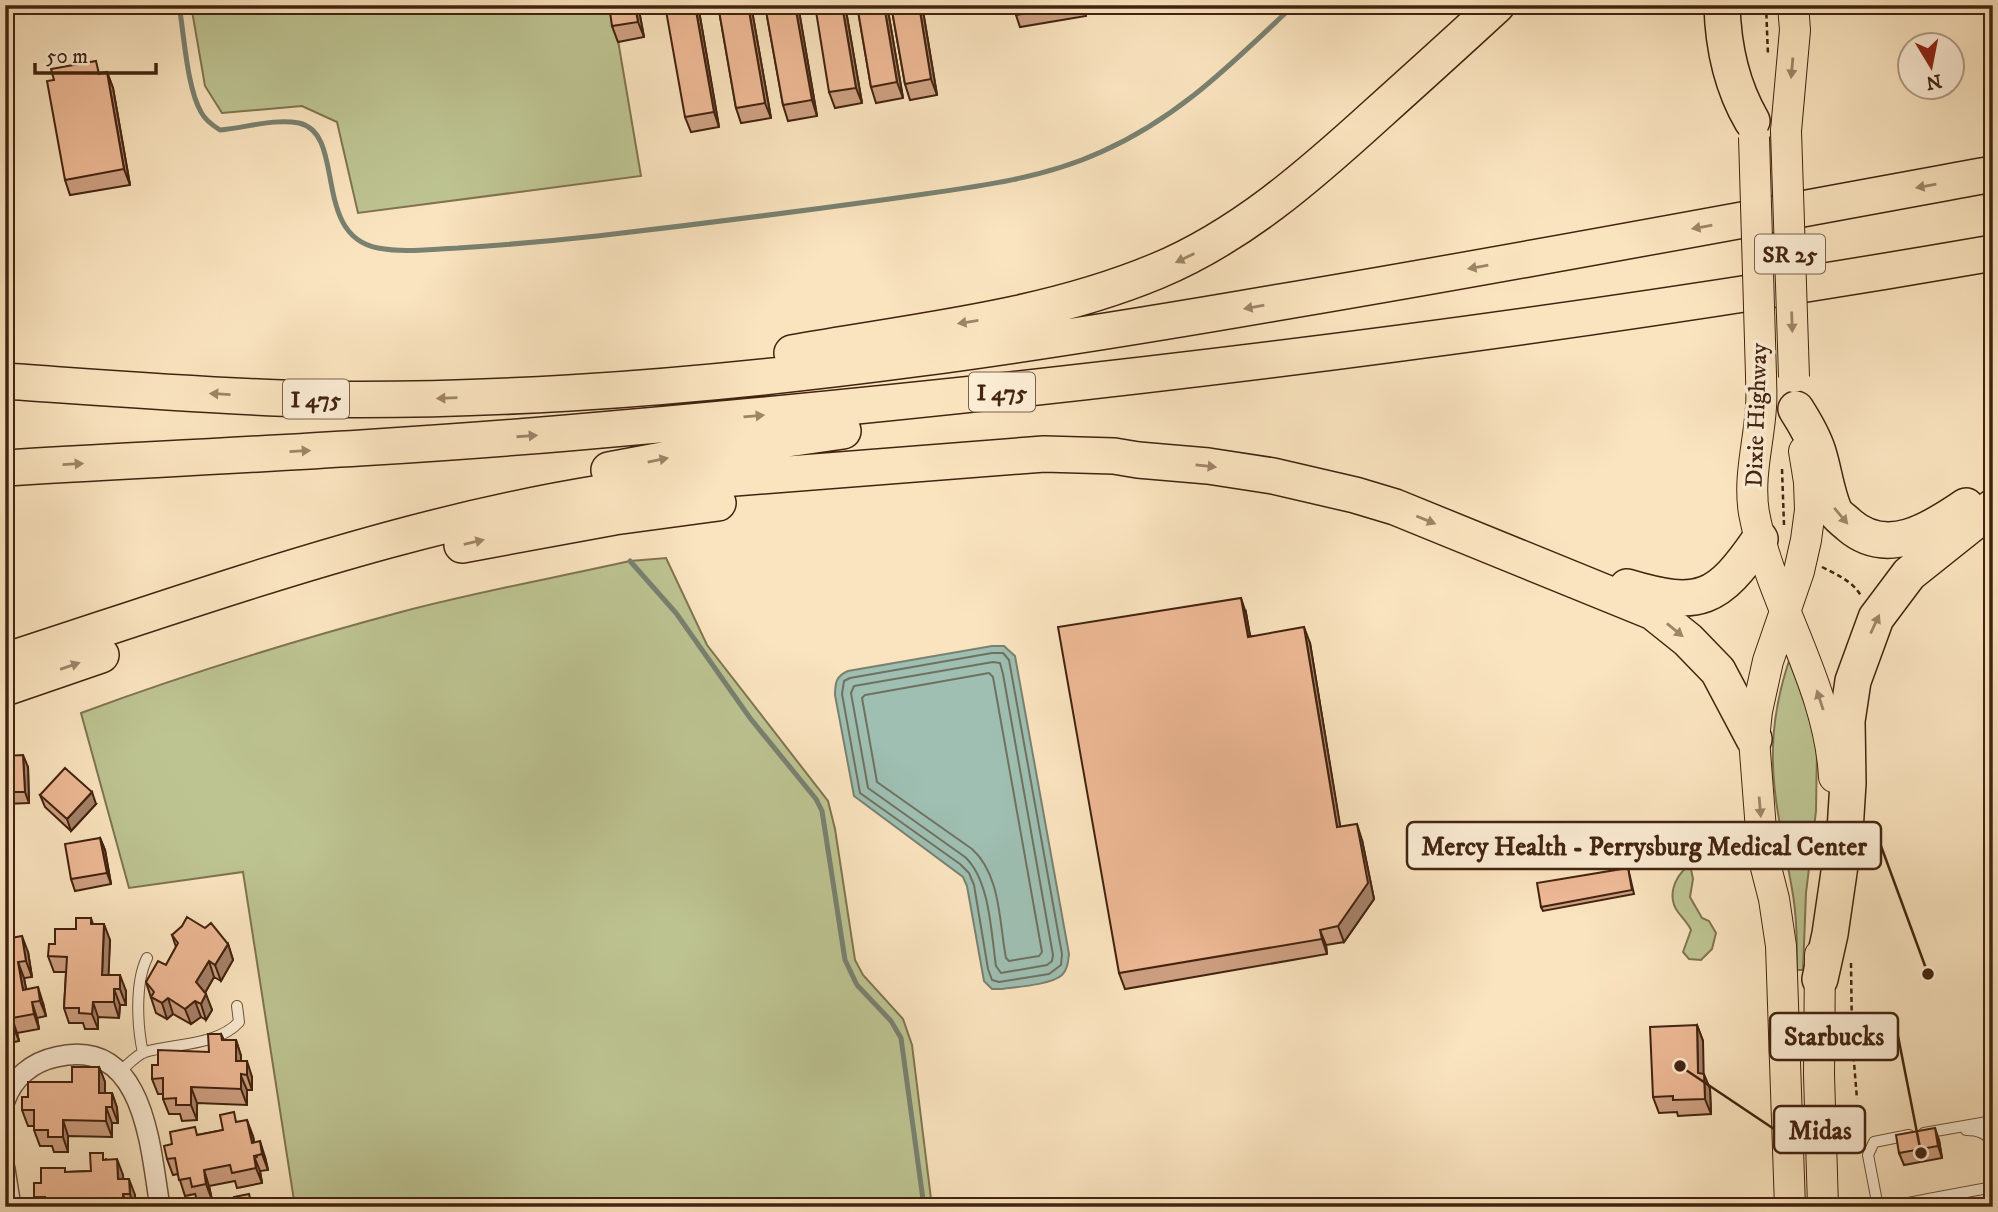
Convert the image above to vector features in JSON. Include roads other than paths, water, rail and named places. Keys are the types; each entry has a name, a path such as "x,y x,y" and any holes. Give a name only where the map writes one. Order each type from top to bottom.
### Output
{"highway":[{"path":"1284,195 1340,148 1497,5"},
{"path":"564,393 995,317 1066,302 1159,270 1203,249 1324,170 1371,135 1519,5"},
{"path":"1722,5 1725,46 1732,76 1753,129"},
{"name":"I 475","path":"5,379 68,386 309,399 564,393 794,374 914,360 1130,328 1993,174"},
{"name":"I 475","path":"5,468 435,443 919,401 1262,363 1555,324 1822,283 1993,253"},
{"path":"5,650 419,517 630,465 793,437 1122,400 1410,359 1822,283"},
{"path":"1795,393 1818,450 1835,513 1860,535 1890,541 1918,534 1993,490"},
{"path":"5,661 381,541 493,514 590,495 684,482 1044,454 1114,456 1273,476 1355,495 1503,550 1653,612 1688,640 1718,671 1754,739"},
{"path":"5,688 227,610 320,581 492,538 676,508 1114,465 1138,460"},
{"path":"1820,979 1830,934 1845,831 1847,721 1853,681 1876,618 1909,574 1993,508"},
{"path":"1503,550 1658,596 1689,598 1720,589 1739,569 1760,539"}],"main road":[{"name":"Dixie Highway","path":"1740,5 1739,26 1753,129 1761,375 1761,408 1752,480 1754,510 1760,539 1822,707 1833,752 1833,817 1821,891 1819,1075 1823,1207"},
{"name":"Dixie Highway","path":"1790,1207 1781,946 1774,899 1763,856 1754,739 1768,661 1799,571 1810,510 1810,482 1795,393 1786,131 1795,30 1793,5"},
{"path":"1784,1026 1801,1074 1807,1207"}],"street":[{"path":"8,1088 30,1068 65,1055 90,1056 102,1060 119,1072 134,1091 143,1114 160,1207"},
{"path":"5,1169 11,1207"}],"lane":[{"path":"143,1053 139,1035 140,972 147,958"},
{"path":"119,1072 143,1053 188,1044 230,1031 239,1022 237,1006"},
{"path":"1878,1207 1868,1155 1874,1142 1993,1121"},
{"path":"1870,1148 1968,1130 1979,1131 1990,1138 1993,1145"},
{"path":"1888,1207 1935,1203 1993,1187"}],"water":[{"path":"1004,646 1015,656 1069,954 1065,970 1057,978 1032,985 1000,989 992,989 984,981 967,886 963,877 854,796 835,695 837,680 848,671"}],"waterway":[{"path":"179,5 192,89 207,120 220,130 270,122 289,122 299,123 313,131 322,145 336,206 344,225 357,239 378,248 408,250 545,241 704,223 965,188 1048,171 1101,152 1156,122 1204,87 1294,5"},
{"path":"630,561 676,613 750,718 816,799 822,811 845,960 857,985 891,1021 901,1038 924,1207"}],"place":[{"name":"Mercy Health - Perrysburg Medical Center","path":"1928,974"},
{"name":"Midas","path":"1680,1066"},
{"name":"Starbucks","path":"1921,1153"}]}
